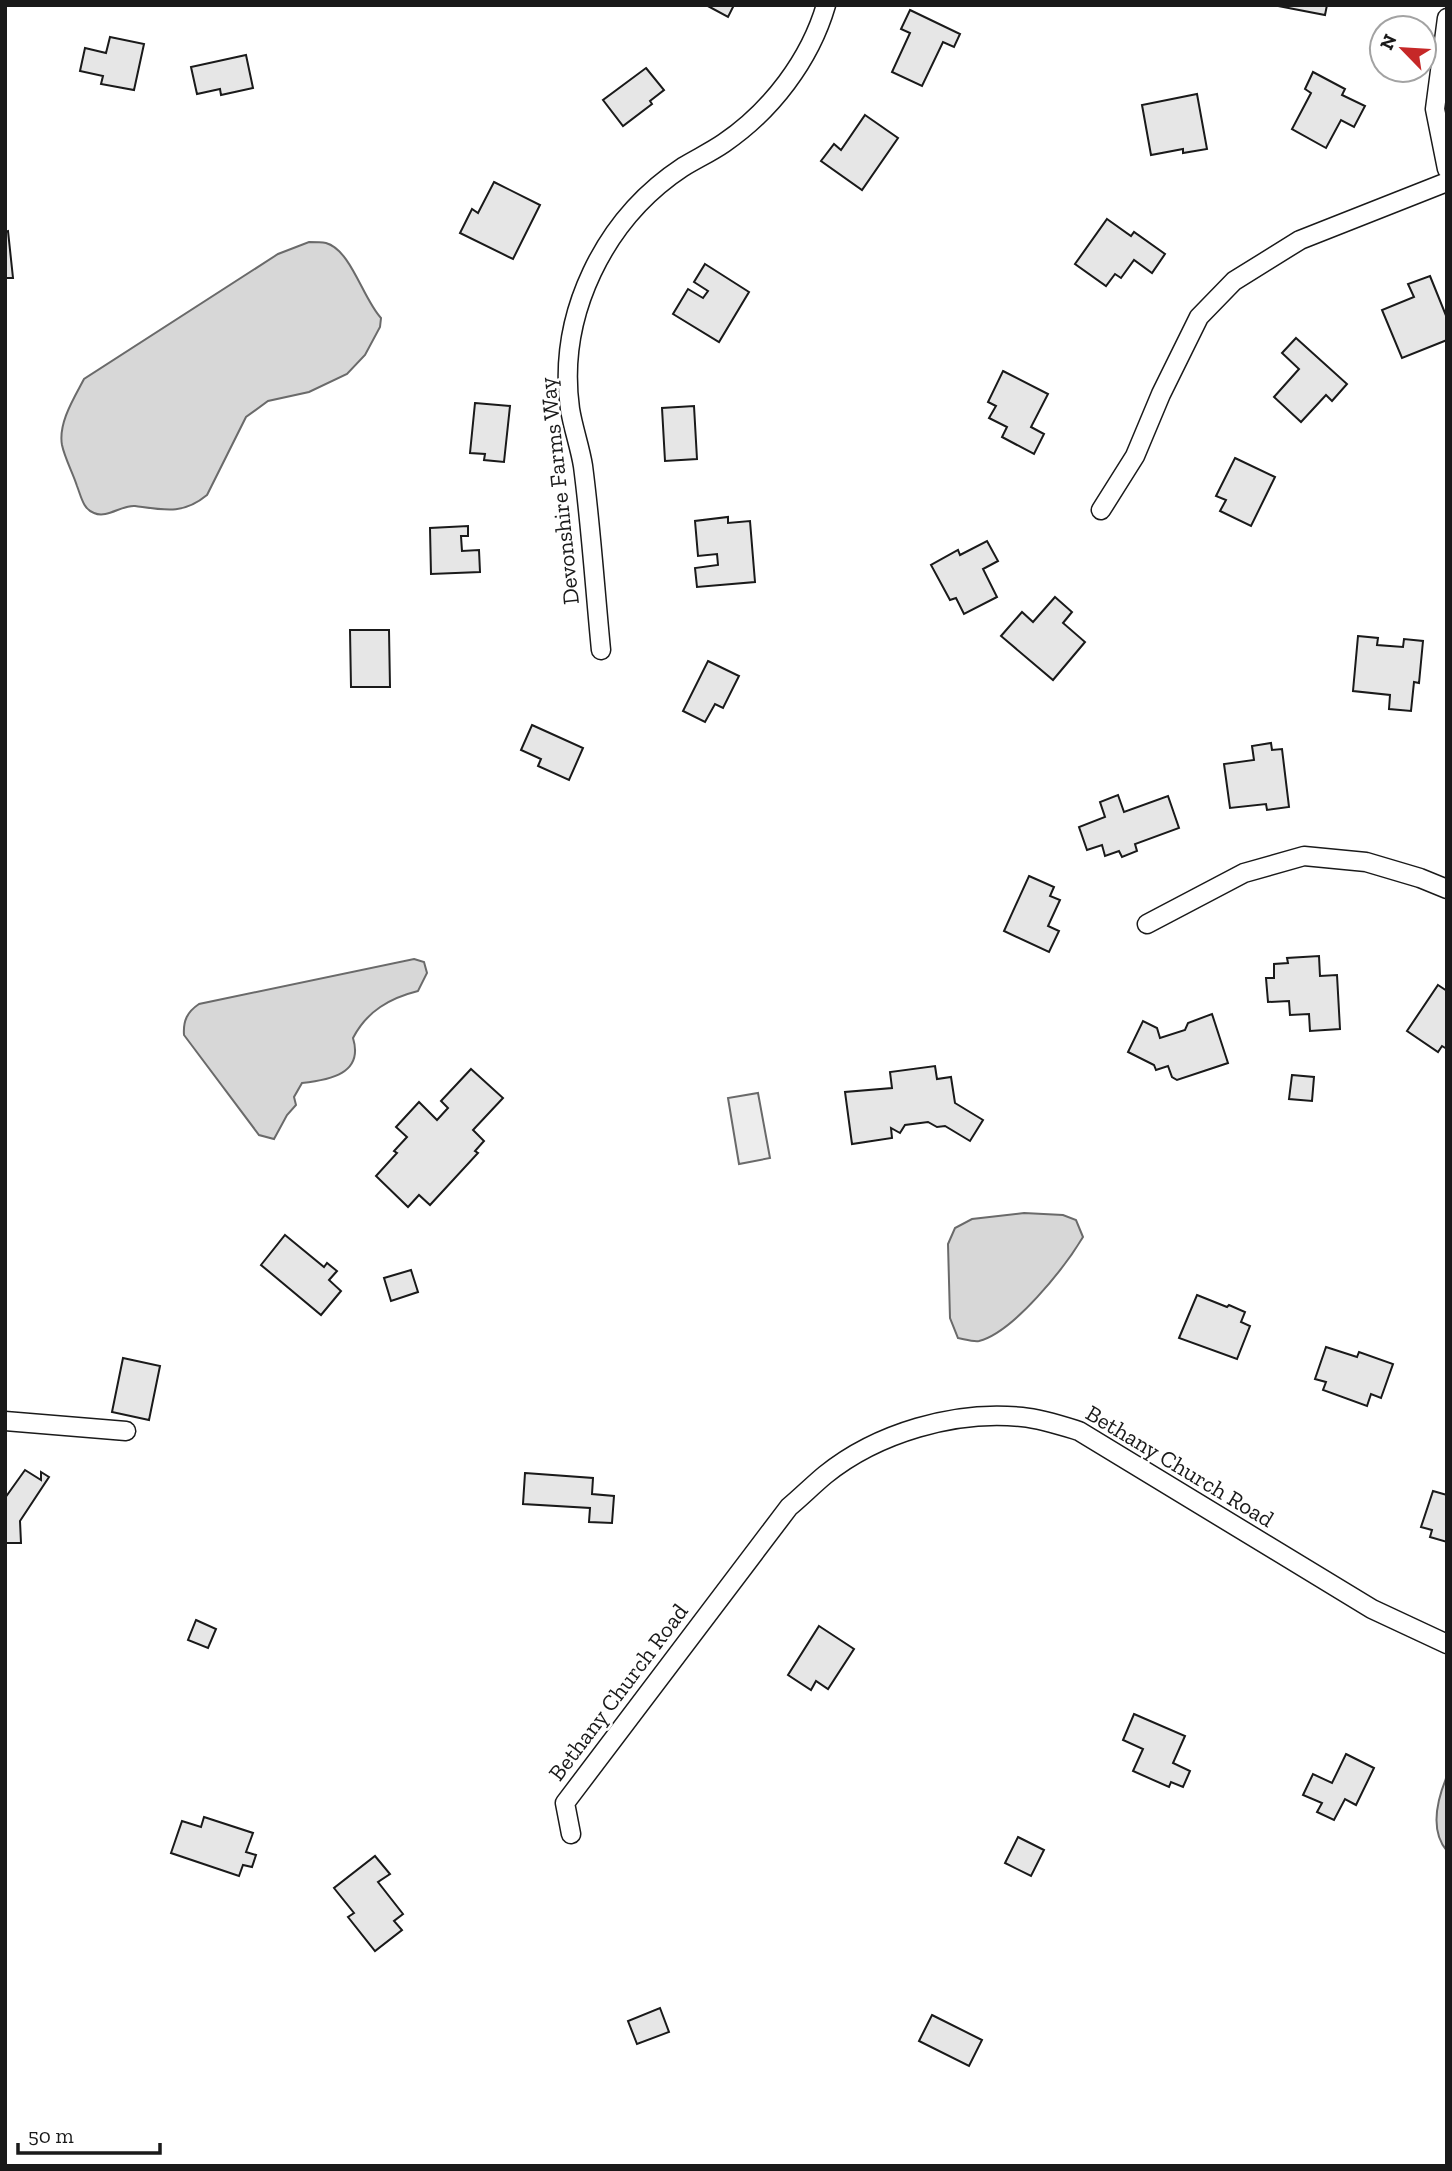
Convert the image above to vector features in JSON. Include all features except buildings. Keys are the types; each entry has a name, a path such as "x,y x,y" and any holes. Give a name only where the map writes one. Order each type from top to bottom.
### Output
{"street":[{"name":"Devonshire Farms Way","path":"601,650 583,463 570,410 568,382 569,353 581,298 604,247 639,202 667,178 723,144 746,126 778,93 805,54 826,5"},
{"path":"1447,18 1435,109 1447,169"},
{"path":"1101,510 1135,456 1161,394 1199,317 1234,281 1300,240 1447,182"},
{"path":"1147,924 1244,873 1304,856 1366,862 1420,877 1447,890"},
{"name":"Bethany Church Road","path":"571,1834 565,1803 789,1507 827,1474 865,1450 906,1432 950,1420 1021,1416 1050,1421 1079,1431 1372,1609 1447,1644"},
{"path":"5,1421 126,1432"}],"shaded area":[{"path":"309,242 326,243 343,255 381,318 380,327 365,355 347,374 309,392 268,401 246,417 207,495 190,506 173,510 135,506 104,514 90,511 81,498 63,450 61,437 68,411 84,379 278,254"},
{"path":"414,959 424,962 427,973 418,991 389,1002 365,1020 353,1038 353,1060 342,1073 323,1080 302,1083 294,1097 296,1105 287,1115 274,1139 259,1135 184,1035 187,1017 199,1004"},
{"path":"758,1093 770,1158 739,1164 728,1098"},
{"path":"1024,1213 1063,1215 1076,1220 1083,1237 1051,1281 1023,1312 1007,1325 979,1341 958,1338 950,1318 948,1244 955,1228 972,1219"},
{"path":"1447,1776 1447,1851 1438,1834 1436,1815"}]}
